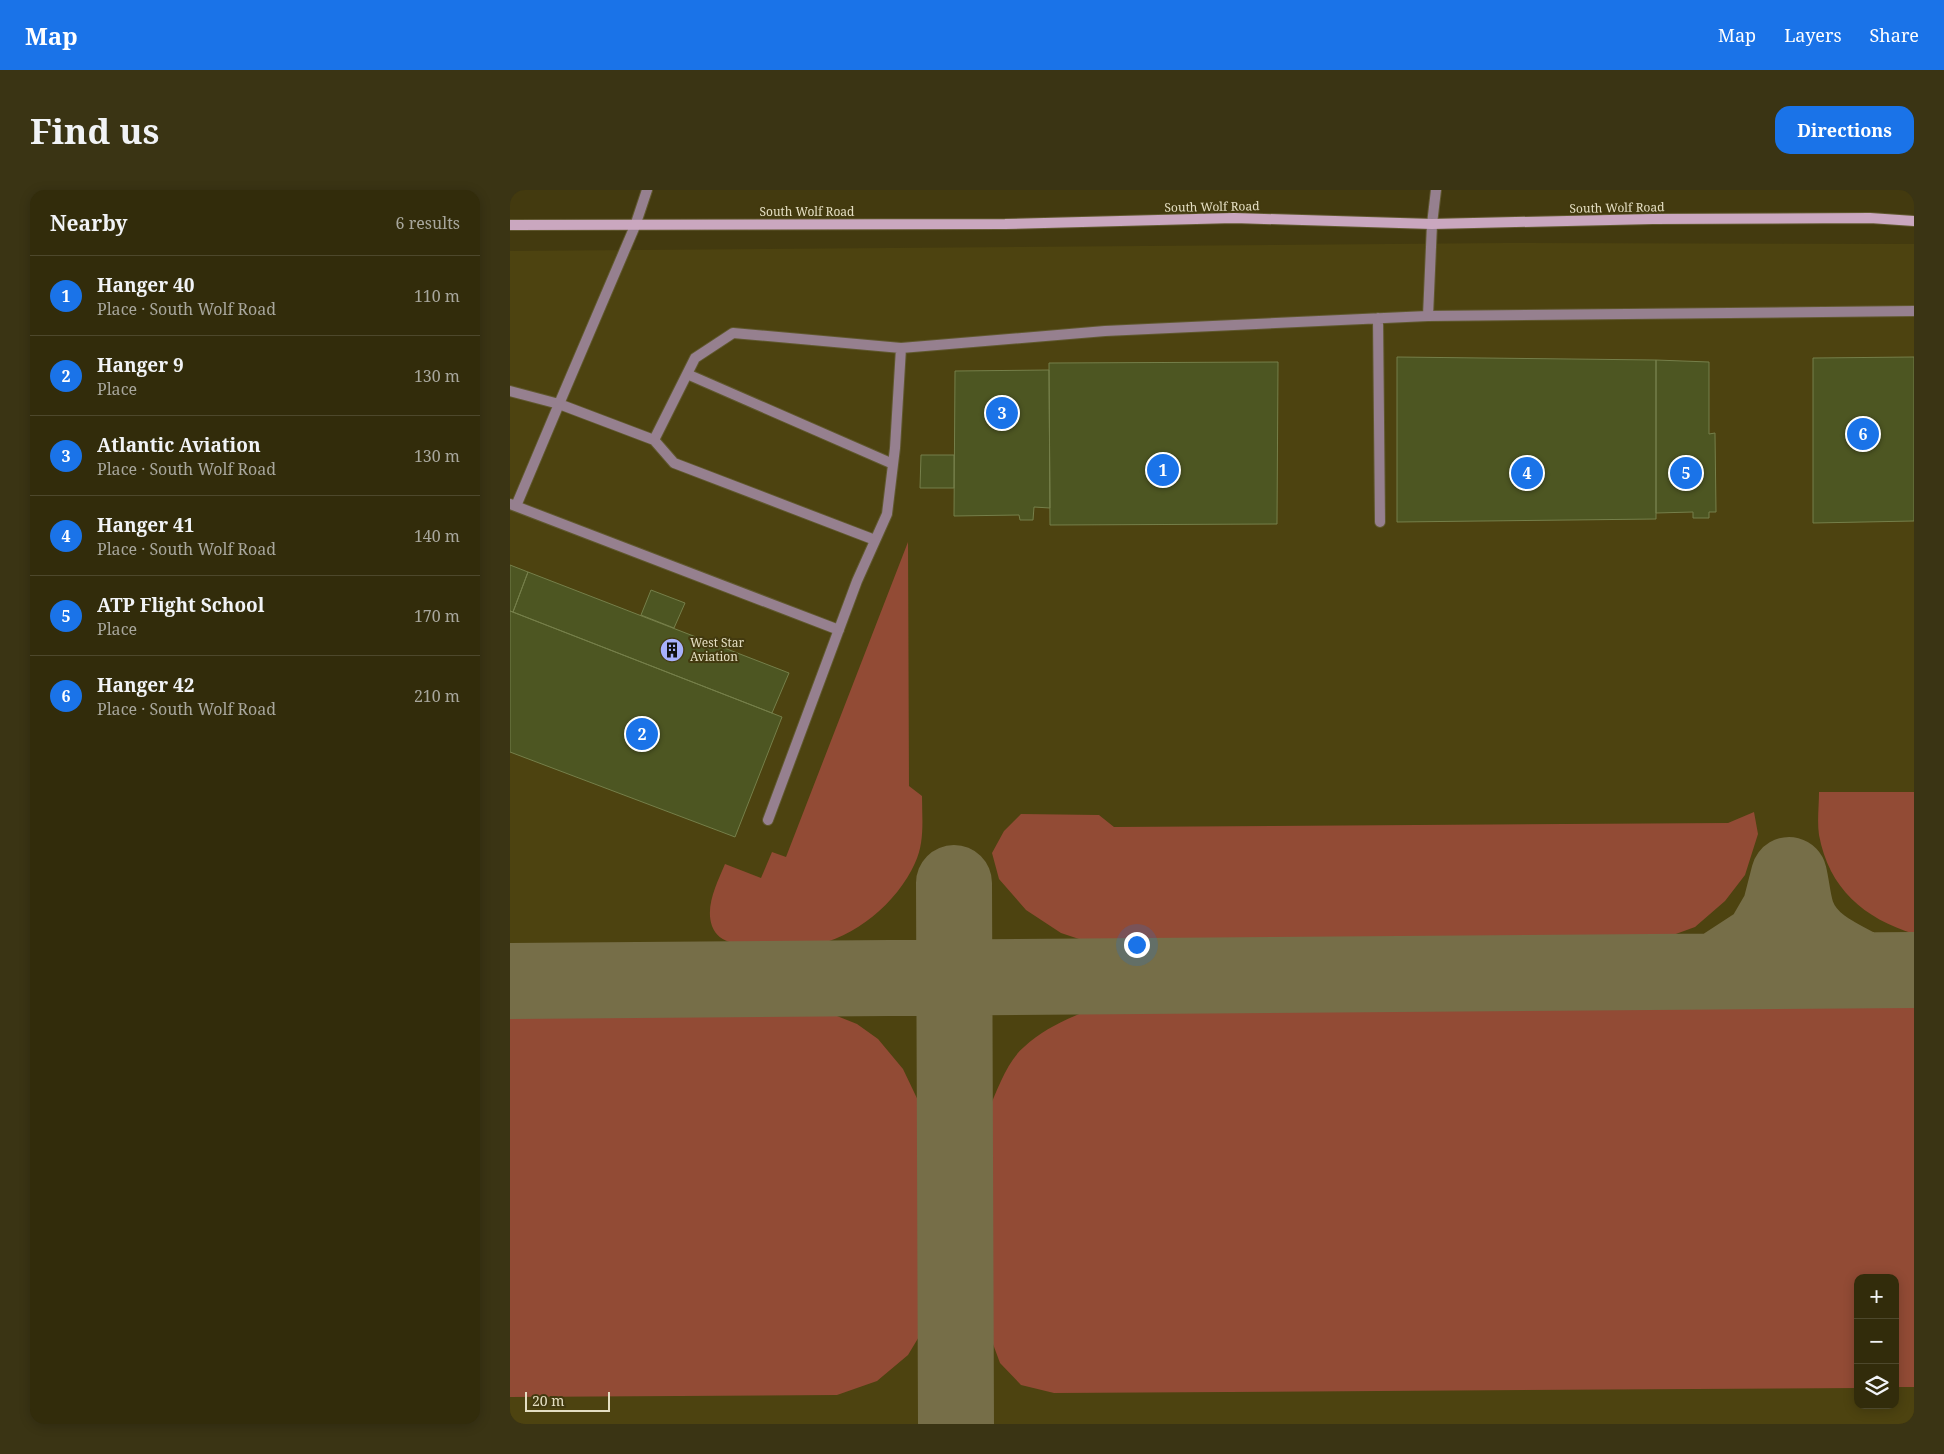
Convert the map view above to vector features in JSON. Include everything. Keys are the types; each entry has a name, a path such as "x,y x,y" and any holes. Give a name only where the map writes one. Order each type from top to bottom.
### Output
{"main road":[{"name":"South Wolf Road","path":"510,225 1005,224 1234,218 1432,224 1653,219 1870,218 1914,221"}],"street":[{"path":"647,190 635,226 559,404 513,505 839,630"},
{"path":"1428,316 1432,224 1436,190"},
{"path":"654,440 695,358 733,334 901,348 1105,331 1428,316 1914,311"},
{"path":"1378,318 1380,522"},
{"path":"768,820 839,630 887,514 893,464 901,348"},
{"path":"687,374 893,464"},
{"path":"510,391 559,404 654,440 674,463 875,540"}],"shaded area":[{"path":"1507,243 1914,244 1914,1424 510,1424 510,251"},
{"path":"908,542 909,786 922,796 922,839 915,863 907,878 886,905 858,927 827,942 798,947 731,943 715,932 710,918 713,895 725,864 761,878 772,852 786,857"},
{"path":"1819,792 1914,792 1914,934 1879,919 1865,910 1840,886 1824,854 1819,835"},
{"path":"1754,812 1758,834 1745,875 1725,901 1695,927 1662,939 1091,943 1061,933 1026,910 999,879 992,853 1004,831 1021,814 1099,815 1114,827 1728,823"},
{"path":"1914,1001 1914,1387 1899,1387 1899,1274 1854,1274 1854,1388 1054,1393 1021,1385 1000,1363 990,1336 988,1111 1012,1060 1024,1047 1049,1029 1095,1007"},
{"path":"798,1009 832,1014 857,1024 878,1039 903,1069 924,1113 923,1330 908,1355 877,1381 837,1395 510,1397 510,1011"}],"building":[{"path":"1397,357 1656,360 1656,519 1397,522"},
{"path":"1914,357 1914,521 1813,523 1813,358"},
{"path":"1656,360 1709,362 1709,434 1715,433 1716,512 1709,512 1709,518 1693,518 1693,512 1656,513"},
{"path":"1278,362 1277,524 1050,525 1049,363"},
{"path":"1049,370 1050,508 1034,507 1033,520 1020,520 1019,515 954,516 955,371"},
{"path":"921,455 954,455 954,488 920,488"},
{"path":"510,565 528,572 513,612 510,611"},
{"name":"West Star Aviation","path":"528,572 789,673 772,713 513,612"},
{"path":"651,590 685,603 674,628 641,615"},
{"path":"510,611 782,717 735,837 510,752"}],"taxiway":[{"path":"1716,971 1762,941 1780,910 1789,875 1794,905 1808,933 1825,948 1864,970"},
{"path":"954,883 956,1424"},
{"path":"510,981 1914,970"}],"place":[{"name":"Atlantic Aviation","path":"1002,413"},
{"name":"Hanger 42","path":"1863,434"},
{"name":"Hanger 40","path":"1163,470"},
{"name":"Hanger 41","path":"1527,473"},
{"name":"ATP Flight School","path":"1686,473"},
{"name":"West Star Aviation","path":"672,650"},
{"name":"Hanger 9","path":"642,734"}]}
